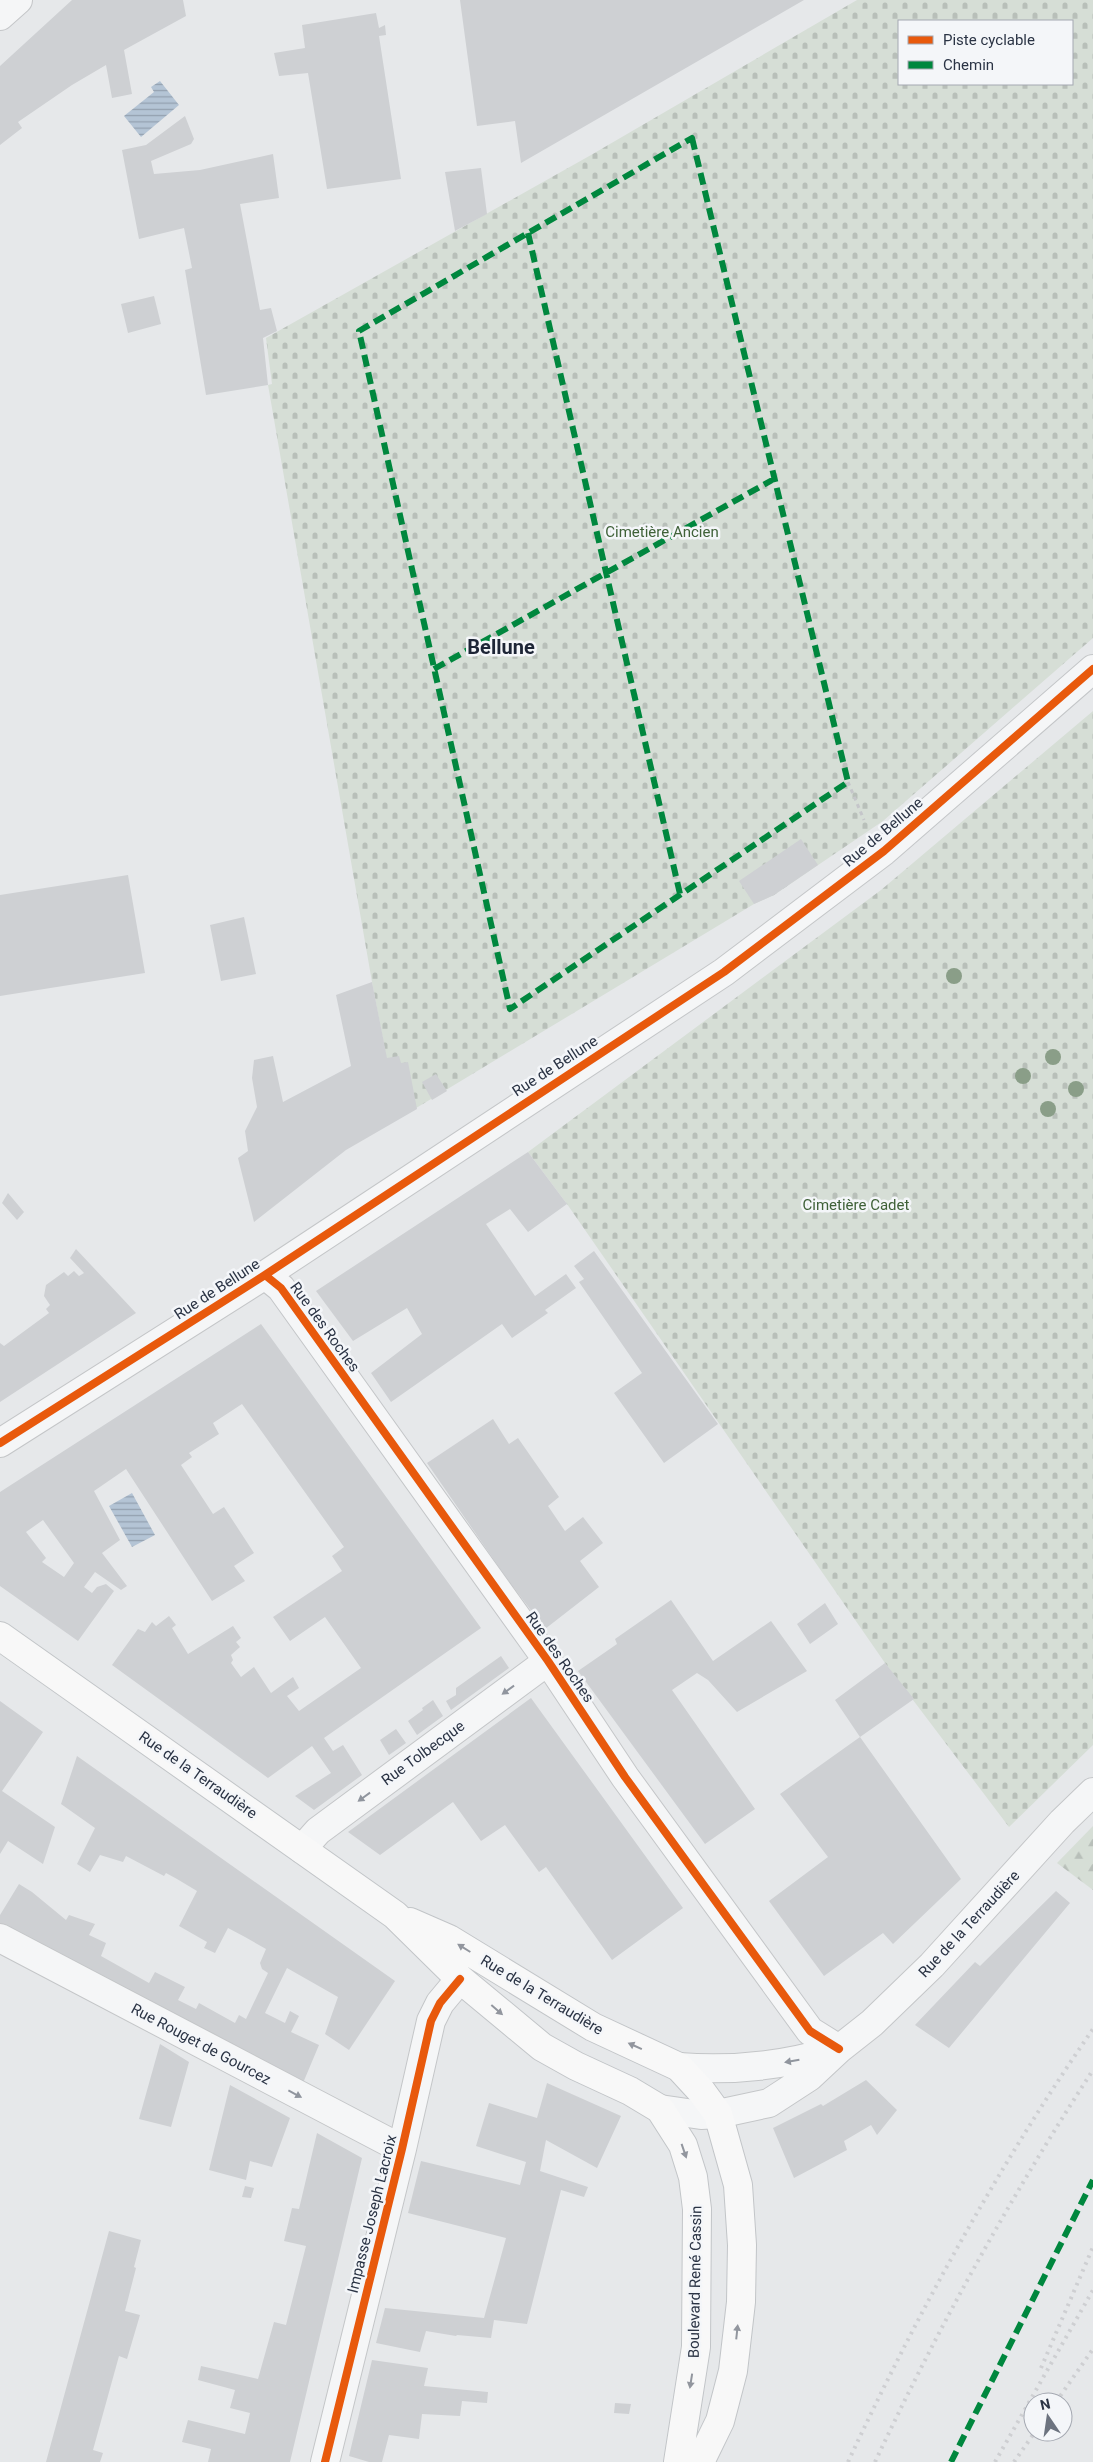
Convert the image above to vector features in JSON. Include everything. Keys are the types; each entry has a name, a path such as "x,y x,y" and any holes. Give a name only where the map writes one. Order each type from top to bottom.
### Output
{"main road":[{"name":"Rue de la Terraudière","path":"0,1636 395,1915 460,1979 542,2047 576,2066 630,2091 660,2109"},
{"name":"Rue de la Terraudière","path":"395,1915 449,1939 557,2007 593,2027 679,2067"},
{"path":"679,2067 702,2092 718,2114 738,2185 742,2245 741,2302 733,2370 720,2421 700,2462"},
{"name":"Boulevard René Cassin","path":"660,2109 683,2146 692,2176 697,2208 696,2346 678,2462"}],"street":[{"path":"0,16 18,0"},
{"name":"Rue de Bellune","path":"0,1444 264,1275 724,972 884,851 1093,669"},
{"name":"Rue des Roches","path":"264,1275 281,1288 548,1661 625,1777 810,2031 839,2049"},
{"name":"Rue Tolbecque","path":"302,1849 318,1831 548,1661"},
{"name":"Rue de la Terraudière","path":"660,2109 701,2115 718,2114 769,2103 809,2077 839,2049 872,2023 932,1965 1062,1822 1093,1792"},
{"name":"Rue Rouget de Gourcez","path":"0,1938 402,2149"},
{"name":"Impasse Joseph Lacroix","path":"325,2462 402,2149 431,2020 440,2003 460,1979"},
{"name":"Rue de la Terraudière","path":"679,2067 707,2069 762,2067 808,2058 839,2049"}],"path":[{"path":"848,782 865,823"}],"green space":[{"name":"Cimetière Ancien","path":"857,0 1093,0 1093,638 883,821 774,895 754,904 398,1119 372,982 268,385 272,384 266,338 591,155"},
{"name":"Cimetière Cadet","path":"1093,711 1093,1745 1009,1827 885,1663 567,1204 528,1152 881,890"},
{"path":"1093,1826 1093,1890 1057,1863"}],"water":[{"path":"160,81 179,105 141,137 124,116 154,92 151,87"},
{"path":"132,1493 155,1535 132,1547 109,1506"}],"building":[{"path":"72,0 183,0 186,16 124,50 132,94 112,98 106,65 72,85 18,122 22,128 0,145 0,66"},
{"path":"460,0 804,0 521,163 515,121 477,126"},
{"path":"376,13 379,28 385,25 386,35 379,36 401,179 327,189 308,73 279,76 274,53 305,48 302,25"},
{"path":"185,116 194,139 191,144 151,161 154,174 200,170 273,154 279,198 240,204 260,310 271,308 277,331 263,338 268,385 206,395 185,270 192,268 184,228 139,239 122,150 146,145"},
{"path":"481,168 487,214 455,231 445,172"},
{"path":"154,296 161,324 128,333 121,304"},
{"path":"801,839 818,865 774,895 754,904 739,881"},
{"path":"128,875 145,973 0,996 0,895"},
{"path":"244,917 256,974 221,981 210,925"},
{"path":"372,982 387,1058 399,1056 401,1063 408,1062 417,1109 346,1150 254,1222 238,1158 248,1151 245,1131 257,1107 252,1078 254,1060 273,1056 283,1102 351,1066 336,995"},
{"path":"436,1074 447,1091 432,1100 422,1082"},
{"path":"528,1152 567,1204 528,1232 510,1209 486,1224 535,1296 566,1274 576,1288 545,1310 548,1313 512,1338 502,1324 391,1402 371,1373 422,1334 407,1308 353,1341 316,1291"},
{"path":"8,1193 24,1212 17,1220 2,1203"},
{"path":"76,1249 136,1313 0,1402 0,1343 4,1346 49,1313 46,1309 50,1305 44,1296 46,1285 64,1272 68,1276 74,1271 79,1276 84,1273 70,1258"},
{"path":"594,1251 718,1424 664,1463 614,1393 642,1373 579,1282 584,1279 574,1266"},
{"path":"261,1324 481,1628 324,1738 333,1751 343,1745 362,1775 314,1810 295,1796 331,1773 312,1746 268,1778 112,1665 138,1629 145,1632 152,1622 156,1626 169,1616 176,1625 172,1628 188,1654 233,1626 241,1638 236,1642 240,1647 231,1655 233,1660 231,1663 241,1677 254,1667 271,1693 293,1677 299,1688 287,1696 299,1711 361,1668 325,1617 290,1641 273,1617 342,1571 332,1556 344,1547 242,1404 213,1423 219,1434 189,1453 192,1457 181,1465 213,1514 224,1507 254,1553 234,1566 245,1581 212,1601 126,1469 94,1491 120,1540 102,1553 127,1586 121,1590 95,1572 84,1587 92,1593 97,1587 106,1584 114,1591 78,1641 0,1586 0,1492","holes":["43,1520 74,1563 64,1577 42,1562 46,1558 26,1532"]},
{"path":"493,1419 509,1444 518,1438 559,1497 548,1506 565,1531 583,1517 603,1543 580,1561 599,1587 545,1629 505,1576 427,1463"},
{"path":"671,1600 713,1661 771,1621 807,1671 737,1712 708,1680 697,1673 672,1690 755,1809 705,1844 578,1671 617,1644 615,1639"},
{"path":"825,1603 838,1624 810,1644 797,1624"},
{"path":"501,1656 509,1668 451,1710 446,1701 456,1695 456,1688"},
{"path":"885,1663 914,1699 860,1737 835,1700"},
{"path":"531,1698 683,1908 612,1960 546,1867 539,1872 505,1825 481,1841 453,1802 380,1855 348,1832"},
{"path":"433,1700 443,1716 417,1735 408,1721"},
{"path":"0,1701 43,1732 2,1791 55,1827 43,1864 8,1841 0,1854"},
{"path":"396,1729 406,1743 389,1755 380,1740"},
{"path":"860,1737 961,1879 893,1944 883,1933 824,1976 769,1901 828,1857 780,1794"},
{"path":"77,1756 395,1981 349,2050 325,2034 338,1997 287,1968 265,2013 285,2023 290,2011 299,2016 291,2032 319,2045 303,2083 0,1924 0,1915 19,1884 32,1892 66,1920 69,1915 95,1924 89,1935 106,1943 101,1956 149,1983 155,1972 185,1987 178,2000 196,2009 199,2003 235,2023 239,2015 246,2019 268,1973 262,1969 260,1963 266,1949 228,1928 215,1953 204,1948 207,1942 179,1926 197,1891 177,1879 166,1873 164,1876 126,1856 123,1862 100,1855 90,1872 77,1864 95,1828 61,1804"},
{"path":"1056,1891 1070,1903 949,2048 915,2025 975,1962 980,1966"},
{"path":"160,2044 189,2062 171,2127 139,2119"},
{"path":"866,2080 897,2110 877,2135 871,2125 844,2141 847,2150 794,2178 773,2128 821,2104 823,2106"},
{"path":"547,2083 621,2116 597,2168 546,2140 540,2171 588,2187 584,2197 561,2190 527,2324 494,2320 491,2338 456,2336 426,2331 420,2352 376,2343 385,2308 484,2318 506,2238 408,2213 421,2161 520,2185 526,2162 476,2146 489,2103 537,2118"},
{"path":"230,2085 290,2118 272,2167 250,2161 246,2180 209,2170"},
{"path":"317,2133 362,2158 290,2462 208,2462 211,2449 182,2442 188,2420 245,2434 250,2413 230,2408 235,2390 198,2380 201,2366 258,2379 274,2322 286,2325 306,2246 284,2241 292,2208 299,2209"},
{"path":"245,2186 254,2188 251,2198 242,2197"},
{"path":"109,2231 141,2240 125,2311 140,2315 127,2359 119,2356 93,2450 103,2453 100,2462 46,2462"},
{"path":"372,2360 428,2368 424,2386 488,2392 487,2403 462,2401 460,2416 422,2414 419,2439 389,2435 382,2462 369,2462 349,2456"},
{"path":"615,2403 631,2404 629,2414 614,2413"}],"railway":[{"path":"848,2462 931,2295 962,2240 1025,2133 1093,2029"},
{"path":"875,2462 899,2411 977,2262 1033,2165 1093,2070"},
{"path":"1041,2368 1093,2247"},
{"path":"995,2462 1093,2290"},
{"path":"1063,2392 1093,2349"},
{"path":"1014,2462 1028,2442"}],"marked path":[{"path":"692,138 848,782 510,1009 359,331 692,138"},
{"path":"528,233 680,894"},
{"path":"434,669 774,479"},
{"path":"951,2462 1093,2180"}],"cycle path":[{"path":"0,1443 265,1275 724,972 884,851 1093,669"},
{"path":"265,1275 281,1288 548,1661 625,1777 810,2031 839,2049"},
{"path":"325,2462 402,2149 431,2021 440,2003 460,1979"}],"district":[{"name":"Bellune","path":"501,647"}]}
